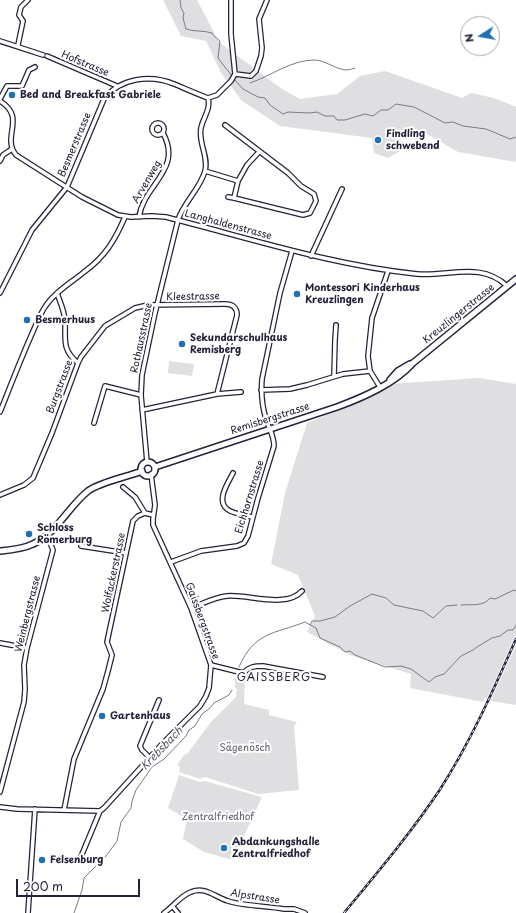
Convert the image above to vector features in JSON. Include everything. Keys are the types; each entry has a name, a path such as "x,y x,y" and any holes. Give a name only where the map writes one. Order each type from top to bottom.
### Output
{"street":[{"path":"18,45 23,21 19,15 21,7 28,0"},
{"path":"116,86 130,81 156,80 174,84 208,98 217,95 234,76 231,34 231,0"},
{"path":"234,76 250,76 256,71 262,48 259,19 266,0"},
{"name":"Hofstrasse","path":"0,40 45,55 116,86"},
{"path":"0,162 3,155 12,149 13,118 12,112 0,100 7,86 22,86 29,70 35,68"},
{"name":"Besmerstrasse","path":"0,293 32,230 66,187 104,99 116,86"},
{"path":"208,98 209,104 202,123 200,134 205,161 205,171 238,181"},
{"path":"225,125 248,141 259,152 288,173 301,186 314,194 316,201 310,213 303,215 228,197"},
{"name":"Arvenweg","path":"139,217 141,207 168,164 169,153 163,132"},
{"name":"Langhaldenstrasse","path":"12,149 16,155 66,187 110,212 125,217 159,216 311,256 388,271 419,274 449,274 475,271 486,274 507,286"},
{"path":"234,198 238,181 247,165 259,152"},
{"name":"Rothausstrasse","path":"147,462 141,395 143,362 178,220 181,211 205,171"},
{"path":"311,256 342,189"},
{"path":"0,412 23,353 41,314 56,292 84,273 104,255 116,237 125,217"},
{"name":"Eichhornstrasse","path":"171,562 201,551 241,545 248,536 252,517 274,446 274,440 266,419 261,390 266,356 292,251"},
{"path":"380,388 370,371 368,356 372,318 388,271"},
{"name":"Kreuzlingerstrasse","path":"413,363 516,279"},
{"path":"56,292 64,312 64,341 66,348 69,354 78,363"},
{"name":"Kleestrasse","path":"157,305 225,304 235,307 237,315 217,394"},
{"name":"Burgstrasse","path":"0,495 24,485 33,478 52,433 78,363 105,326 135,308 148,305 157,305"},
{"path":"334,376 334,340 336,325"},
{"name":"Remisbergstrasse","path":"155,467 352,401 401,376 413,363"},
{"path":"261,390 290,389 351,372 370,371"},
{"path":"94,424 105,386 141,395"},
{"path":"142,410 217,394 241,392"},
{"path":"147,462 152,463 155,467 155,471 151,474 147,475 142,471 143,465 147,462"},
{"path":"0,551 27,546 47,536 89,491 99,485 142,471"},
{"name":"Gaissbergstrasse","path":"100,810 104,808 203,701 209,688 211,665 191,608 153,525 156,505 151,474"},
{"path":"233,474 223,496 222,500 224,505 230,510 252,517"},
{"path":"123,487 135,497 145,513 154,515"},
{"name":"Wolfackerstrasse","path":"64,810 74,759 103,689 112,655 107,642 133,521 138,516 145,513"},
{"name":"Weinbergstrasse","path":"0,792 24,702 24,665 27,648 53,550 47,536"},
{"path":"81,546 126,553"},
{"path":"191,608 224,596 283,600 294,598 302,591"},
{"path":"0,643 27,648"},
{"path":"211,665 243,673 254,666 263,666 323,677"},
{"path":"150,758 140,746 159,700"},
{"path":"0,807 100,810 80,859"},
{"path":"28,913 35,809"},
{"name":"Alpstrasse","path":"164,913 173,907 184,895 198,890 208,891 224,900 235,903 284,911 294,909 305,913"},
{"path":"173,907 178,913"}],"shaded area":[{"path":"516,633 516,646 491,701 487,698"}],"green space":[{"path":"163,0 197,0 219,42 282,89 300,99 337,94 360,76 385,71 462,98 471,93 494,98 516,107 516,162 458,152 427,134 414,130 401,136 400,151 388,158 374,153 372,138 280,126 242,101 221,73 206,41 181,36"},
{"path":"169,361 194,364 192,376 168,373"},
{"path":"479,378 516,384 516,633 487,698 485,697 483,702 410,688 411,674 350,655 307,632 315,616 298,575 271,564 285,493 307,423 370,397 390,384"},
{"path":"516,646 516,705 491,701"},
{"name":"Sägenösch","path":"235,677 245,677 244,704 269,710 269,715 297,722 294,726 299,790 258,794 205,777 200,779 179,772 180,767 177,765 184,755 187,754 211,722 236,697 237,689 235,688"},
{"name":"Zentralfriedhof","path":"179,775 200,782 205,781 262,797 233,860 204,852 183,839 187,819 168,808"}],"waterway":[{"path":"180,0 181,8 184,13 183,18 186,29 212,33 220,41 218,58 232,76"},
{"path":"250,83 289,65 306,61 318,60 346,70 355,68"},
{"path":"234,79 243,89 258,97 265,98 270,105 283,114 288,112 317,112 325,116 334,116 337,120 345,120 365,114 373,116 381,110 388,110 396,104 414,107 445,123 453,122 463,126 486,129 510,139 516,137"},
{"path":"461,605 481,604 490,598 495,599 514,590 516,591"},
{"path":"310,625 312,621 320,621 335,617 350,606 372,594 386,598 394,605 423,611 433,618 446,606 457,605"},
{"path":"239,667 251,647 258,641 274,632 305,622 316,628 320,638 340,647 345,652 350,651 355,655 385,667 401,666 411,669 429,682 435,677 444,674 461,656 492,638 500,636 508,630 513,630 516,625"},
{"name":"Krebsbach","path":"74,913 82,890 84,878 106,856 117,841 121,822 131,808 136,790 152,767 164,759 186,736 189,730 195,726 202,714 214,703 229,695 232,690"}],"railway":[{"path":"344,913 405,838 439,791 471,736 516,639"}],"place":[{"name":"Bed and Breakfast Gabriele","path":"12,95"},
{"name":"Findling schwebend","path":"378,140"},
{"name":"Montessori Kinderhaus Kreuzlingen","path":"297,294"},
{"name":"Besmerhuus","path":"27,320"},
{"name":"Sekundarschulhaus Remisberg","path":"182,344"},
{"name":"Schloss Römerburg","path":"29,534"},
{"name":"Gartenhaus","path":"102,716"},
{"name":"Abdankungshalle Zentralfriedhof","path":"224,848"},
{"name":"Felsenburg","path":"42,860"}],"district":[{"name":"GAISSBERG","path":"274,678"}]}
